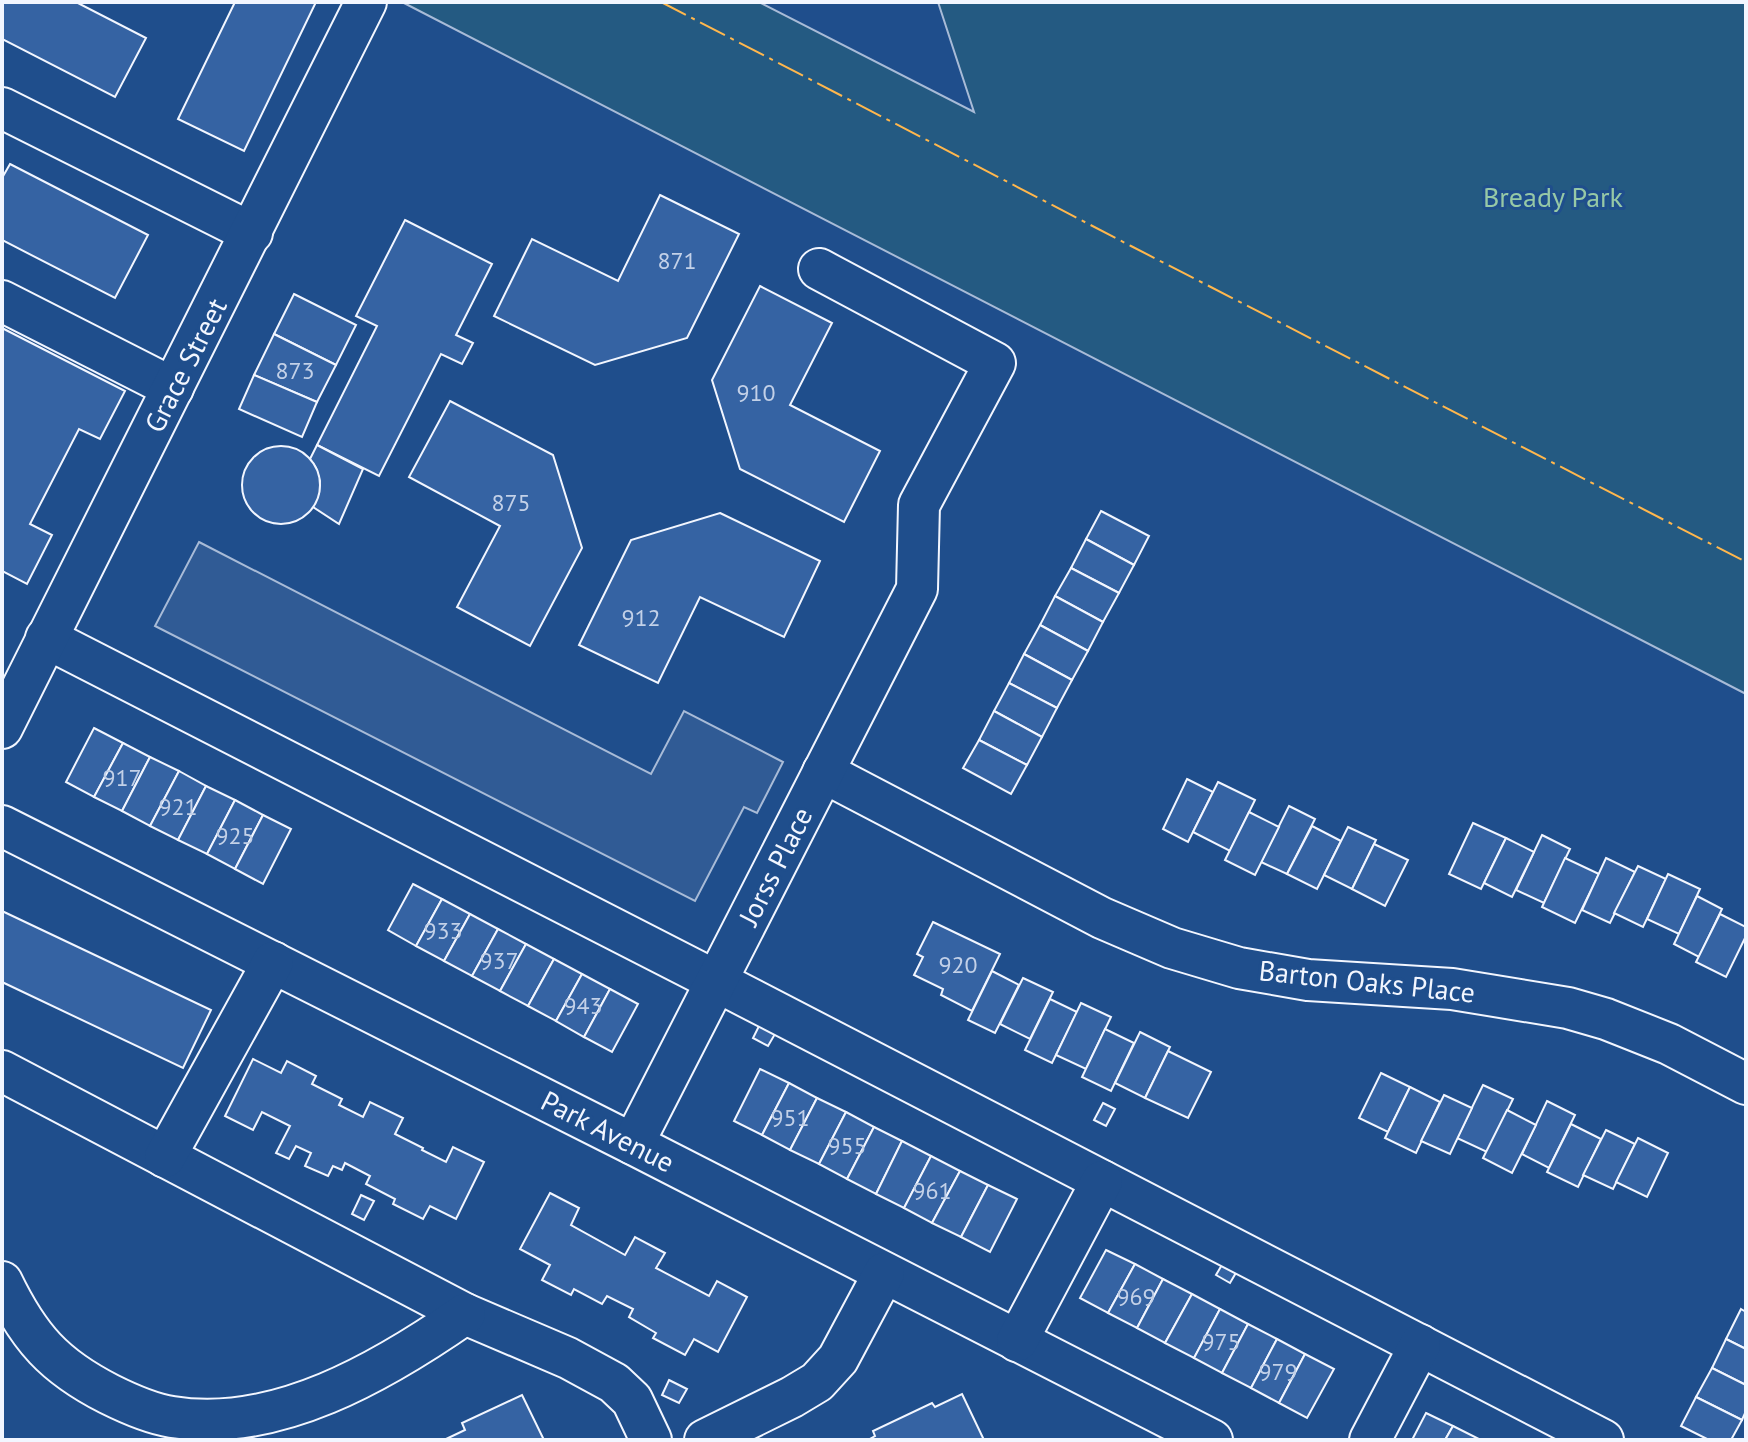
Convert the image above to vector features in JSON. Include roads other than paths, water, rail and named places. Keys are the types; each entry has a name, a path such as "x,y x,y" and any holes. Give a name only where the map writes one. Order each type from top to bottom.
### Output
{"street":[{"name":"Grace Street","path":"2,728 366,2"},
{"path":"2,108 252,233"},
{"name":"Jorss Place","path":"633,1144 917,589 919,505 995,363 819,269"},
{"path":"2,301 173,388"},
{"path":"46,638 1603,1440"},
{"name":"Barton Oaks Place","path":"823,772 1102,918 1172,948 1239,968 1308,980 1452,989 1568,1008 1669,1044 1746,1084"},
{"name":"Park Avenue","path":"2,826 1017,1341 1147,1426 1212,1440"},
{"path":"165,1157 273,962"},
{"path":"2,1071 465,1314 568,1358 614,1383 632,1400 651,1440"},
{"path":"1017,1341 1102,1181"},
{"path":"705,1440 817,1382 838,1359 884,1273"},
{"path":"2,1282 17,1313 42,1347 81,1380 120,1400 170,1417 210,1420 255,1416 314,1400 416,1348 465,1314"},
{"path":"1370,1440 1420,1345"}],"park label":[{"name":"Bready Park","path":"1553,196"}]}
